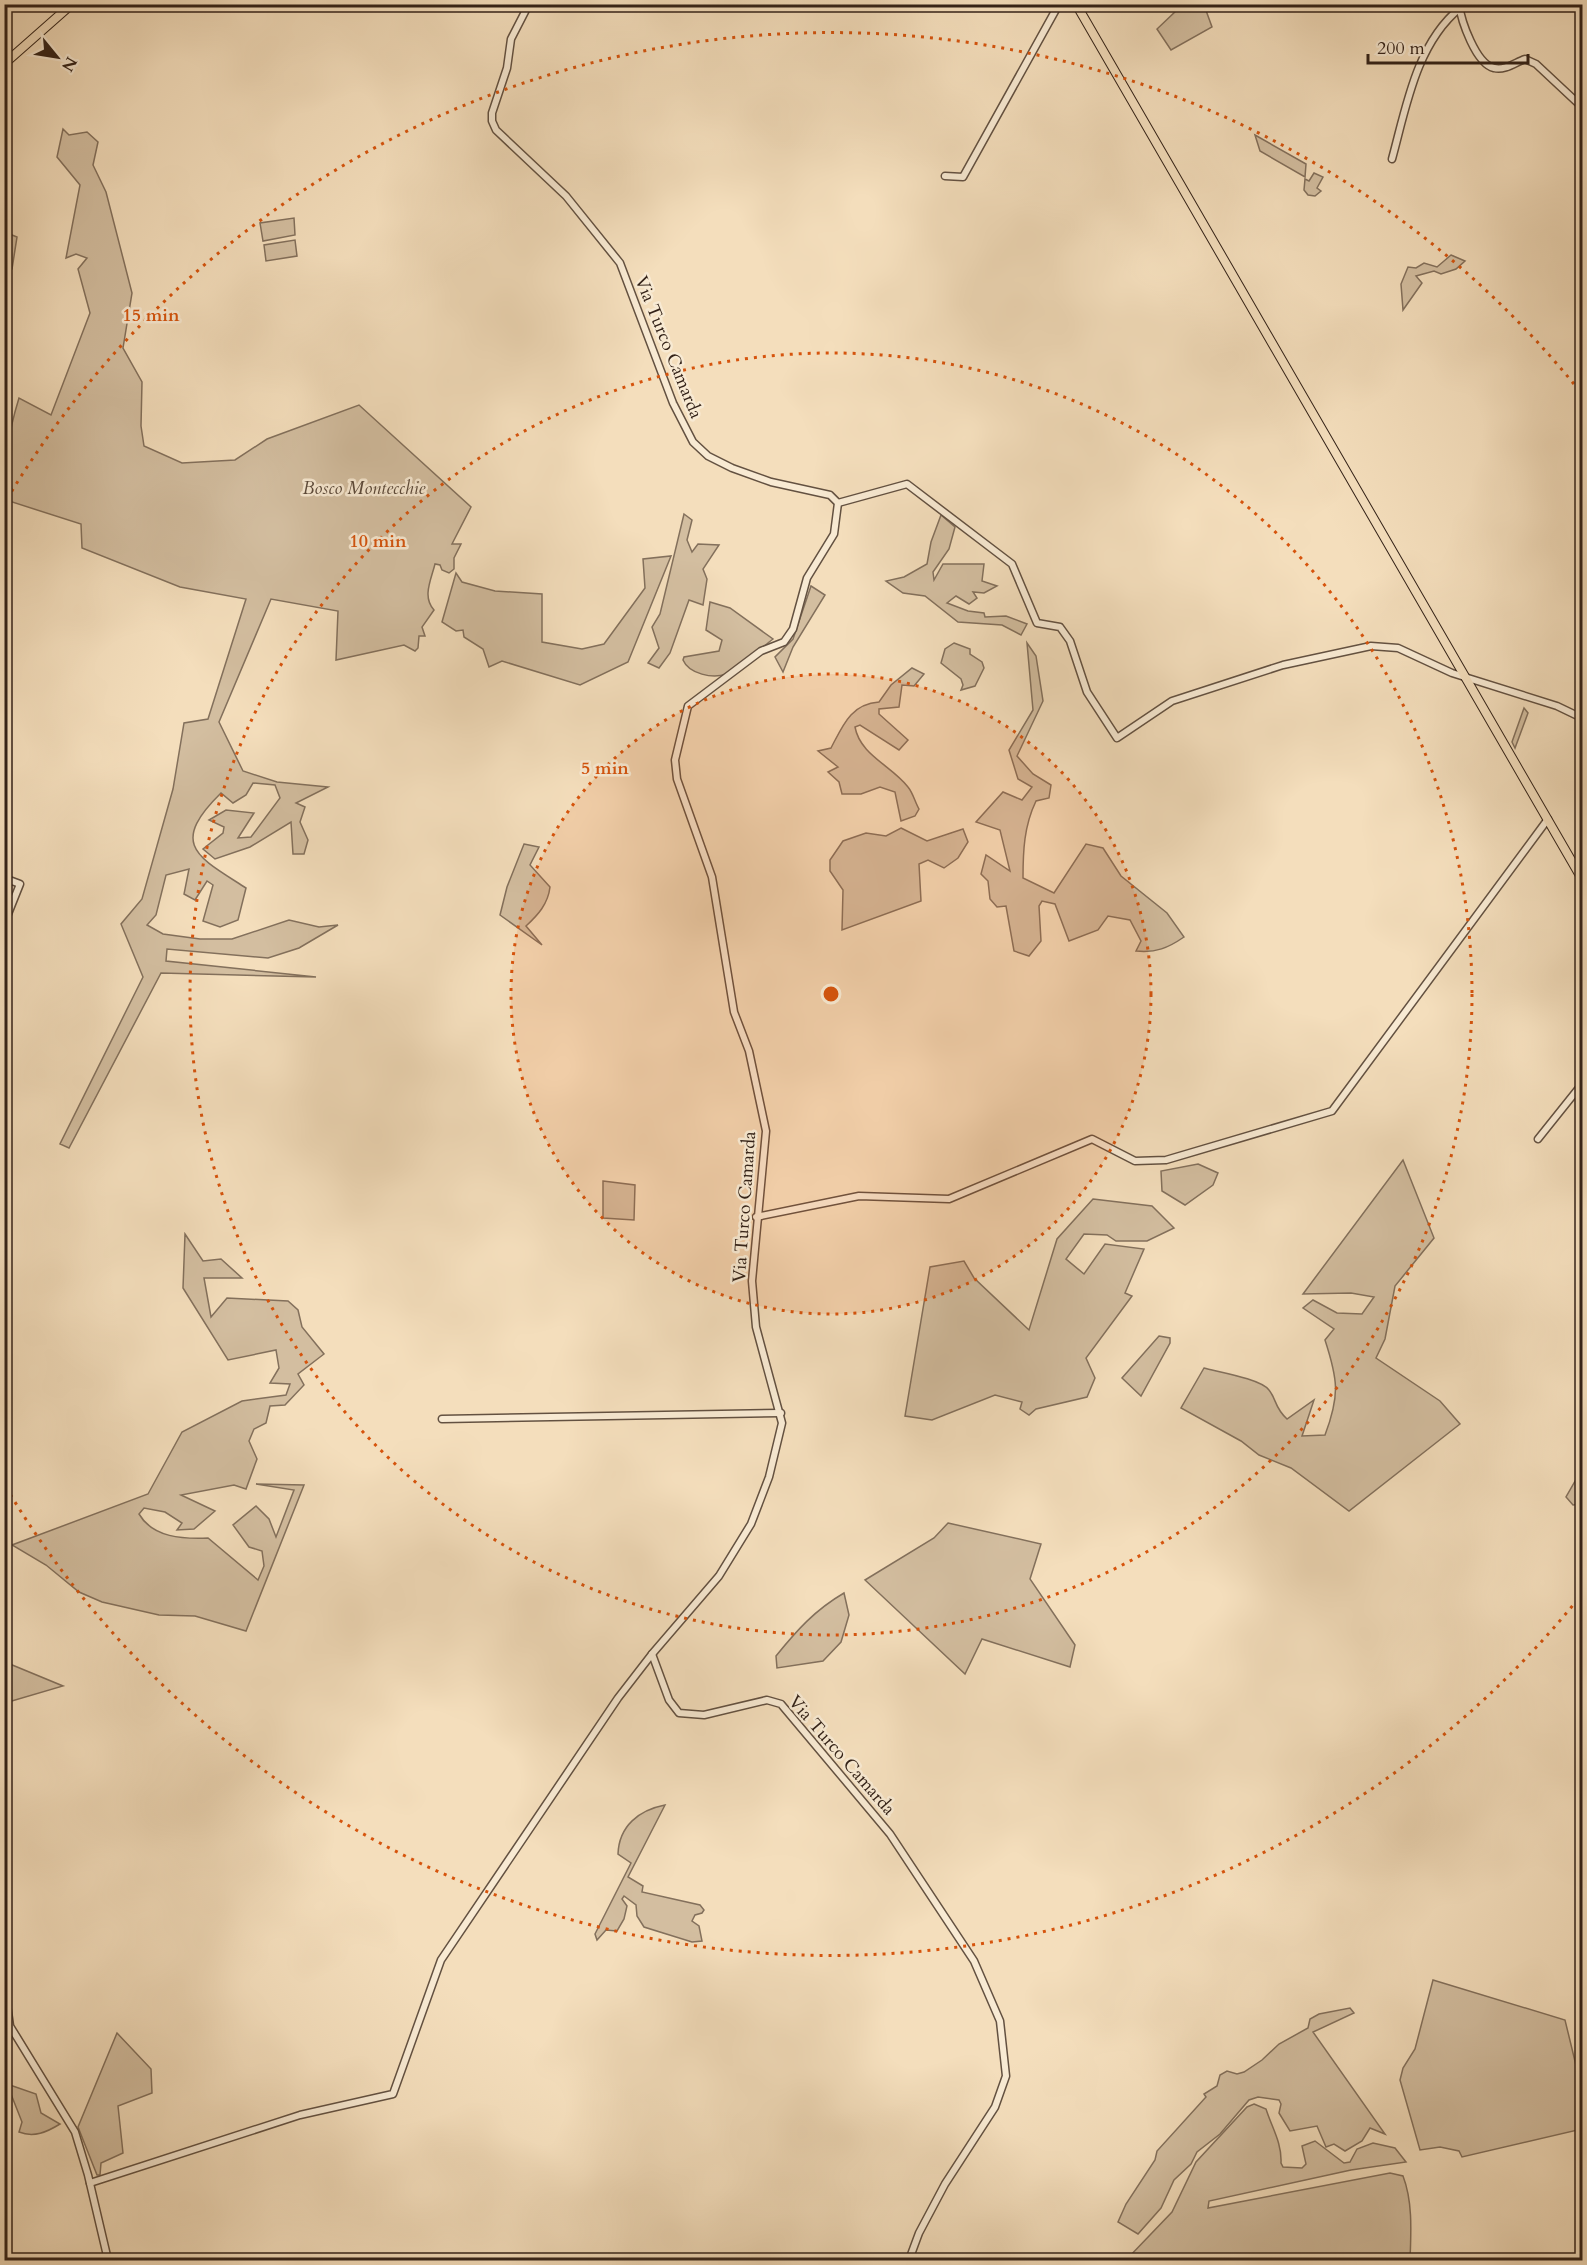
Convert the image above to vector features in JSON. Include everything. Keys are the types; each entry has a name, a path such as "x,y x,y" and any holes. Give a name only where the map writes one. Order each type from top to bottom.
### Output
{"main road":[{"path":"4,64 72,4"},
{"path":"1076,4 1582,879"}],"street":[{"name":"Via Turco Camarda","path":"529,4 511,39 507,68 492,112 492,121 496,130 566,196 620,263 673,402 693,442 708,456 732,468 771,482 830,495 838,503 834,534 807,578 789,636 775,646 761,651 687,706 675,760 677,779 712,877 734,1012 749,1051 766,1131 752,1269 756,1327 782,1423 770,1477 751,1524 719,1576 652,1654 669,1700 680,1713 704,1715 767,1700 781,1704 890,1834 974,1961 996,2008 1006,2076 995,2107 945,2184 909,2260"},
{"path":"945,176 963,177 1059,4"},
{"path":"1392,159 1421,59 1448,18 1460,6 1474,47 1489,66 1496,69 1525,59 1536,64 1582,107"},
{"path":"838,503 907,484 1012,564 1036,623 1060,627 1070,641 1087,692 1118,738 1172,701 1283,665 1352,648 1398,648 1466,677 1557,706 1582,718"},
{"path":"756,1217 859,1196 949,1199 1092,1139 1135,1161 1166,1160 1332,1111 1548,819"},
{"path":"4,878 20,884 4,924"},
{"path":"1538,1139 1582,1084"},
{"path":"442,1419 781,1413"},
{"path":"90,2183 300,2115 393,2094 441,1960 618,1698 652,1654"},
{"path":"4,1984 10,2025 75,2132 108,2260"}],"green space":[{"path":"1204,5 1212,27 1171,50 1157,29 1176,11"},
{"name":"Bosco Montecchie","path":"63,129 69,135 87,132 98,142 93,165 106,192 132,293 123,348 142,382 141,426 144,446 182,463 235,460 267,439 359,405 471,507 452,544 461,544 454,558 454,569 449,573 442,570 440,565 435,564 428,594 430,605 434,610 422,627 425,636 419,636 418,648 415,651 404,645 336,660 338,611 271,599 219,722 243,771 277,782 328,787 296,803 305,807 300,822 308,840 304,854 293,854 291,822 250,847 215,859 203,849 223,833 224,827 209,820 226,810 254,813 238,838 251,837 280,798 275,785 253,783 246,795 233,803 221,793 196,825 193,838 203,858 246,888 238,920 220,927 203,921 213,885 207,881 195,900 184,894 189,869 166,875 156,915 147,925 163,934 200,939 232,939 289,920 319,927 338,925 299,948 268,958 167,949 166,961 316,977 161,973 69,1148 60,1144 143,977 121,924 142,899 173,789 184,723 208,719 246,599 180,587 82,548 81,524 9,501 6,490 6,464 12,422 19,398 51,415 90,313 78,269 87,258 76,254 66,258 80,185 57,157"},
{"path":"1255,135 1306,164 1305,177 1260,151"},
{"path":"1314,173 1323,177 1317,188 1321,191 1315,196 1308,195 1304,190 1305,179 1309,181"},
{"path":"294,218 295,235 263,241 260,223"},
{"path":"12,235 17,237 12,269 7,271 5,278 8,240"},
{"path":"295,240 297,256 266,261 264,245"},
{"path":"1451,255 1465,261 1456,269 1441,274 1434,271 1416,276 1422,283 1403,310 1401,284 1408,267 1416,268 1424,263 1437,267"},
{"path":"684,514 692,520 687,540 692,552 698,544 719,545 703,569 707,579 703,605 689,600 670,653 659,668 648,663 659,648 652,627 660,614"},
{"path":"941,515 955,527 949,549 933,572 934,580 943,564 984,564 982,581 997,586 984,593 973,592 977,598 969,604 956,596 947,603 968,611 984,613 985,617 1006,616 1027,624 1021,635 1002,625 958,622 925,596 903,593 886,581 904,577 927,564 931,542"},
{"path":"671,556 628,662 580,685 502,661 489,667 483,649 464,637 463,630 456,631 442,622 456,573 462,582 495,591 542,594 542,642 582,649 604,644 645,588 643,559"},
{"path":"811,586 825,595 793,647 783,672 775,657 793,639"},
{"path":"710,602 730,608 773,639 731,672 715,676 690,669 683,660 684,657 719,651 722,640 706,630"},
{"path":"954,643 970,649 970,654 982,662 984,668 975,686 961,690 963,685 961,679 941,663 945,649"},
{"path":"1027,643 1036,656 1043,701 1017,756 1033,774 1051,785 1049,798 1036,801 1029,820 1024,848 1023,878 1054,893 1086,844 1103,848 1121,876 1167,913 1184,937 1167,947 1136,951 1141,941 1130,920 1108,916 1098,930 1069,941 1055,904 1042,901 1039,906 1041,941 1029,956 1014,951 1006,906 997,907 990,899 988,881 981,874 986,855 1010,871 1000,830 976,822 1003,792 1022,800 1032,787 1018,779 1009,750 1033,710"},
{"path":"912,668 924,674 914,686 902,685 899,707 879,709 879,714 908,740 899,750 860,725 855,727 863,745 908,787 913,795 919,809 915,816 901,821 895,792 880,787 861,794 842,794 839,782 828,772 838,767 818,751 831,748 844,724 855,711 879,702 891,685"},
{"path":"1524,708 1528,713 1515,748 1512,742"},
{"path":"901,828 927,841 963,829 968,842 958,858 944,868 928,860 919,864 921,901 842,930 843,890 830,871 830,860 843,841 866,833 886,836"},
{"path":"524,844 539,847 530,865 550,887 542,909 526,926 542,945 500,915 507,887"},
{"path":"1403,1160 1434,1238 1395,1286 1385,1339 1376,1358 1440,1401 1460,1424 1349,1511 1291,1468 1259,1455 1241,1441 1181,1408 1204,1368 1249,1379 1265,1386 1287,1419 1314,1400 1302,1436 1325,1435 1333,1409 1336,1387 1333,1366 1325,1340 1334,1329 1303,1308 1313,1300 1337,1313 1362,1314 1374,1297 1351,1293 1303,1294"},
{"path":"1198,1164 1218,1173 1213,1185 1185,1205 1162,1191 1161,1171"},
{"path":"603,1181 635,1185 634,1220 603,1218"},
{"path":"1093,1199 1152,1206 1174,1228 1147,1241 1116,1241 1107,1235 1084,1234 1066,1259 1084,1274 1105,1244 1144,1249 1125,1293 1132,1296 1086,1358 1095,1378 1087,1397 1036,1409 1029,1415 1020,1409 1022,1402 995,1395 932,1420 905,1416 930,1267 964,1261 974,1278 1029,1330 1057,1239"},
{"path":"185,1234 203,1261 221,1259 242,1278 204,1278 211,1317 227,1298 288,1301 298,1310 302,1327 324,1354 298,1374 304,1385 285,1405 270,1406 266,1423 254,1429 249,1441 257,1459 246,1489 234,1485 181,1495 215,1511 194,1529 177,1530 182,1523 165,1512 144,1508 139,1514 152,1528 160,1532 179,1537 208,1538 258,1580 264,1566 262,1551 249,1547 233,1525 256,1506 269,1519 276,1537 294,1490 256,1484 304,1485 246,1631 195,1616 159,1615 102,1602 79,1592 46,1565 12,1545 148,1494 182,1432 242,1401 286,1395 290,1384 270,1383 279,1368 276,1350 228,1360 183,1288"},
{"path":"1159,1336 1170,1338 1170,1343 1141,1396 1122,1378"},
{"path":"1582,1469 1582,1504 1573,1505 1566,1497"},
{"path":"948,1523 1041,1544 1030,1579 1075,1645 1070,1667 982,1639 965,1674 865,1580 934,1538"},
{"path":"844,1593 849,1615 841,1642 823,1661 777,1668 776,1656 791,1638 815,1614"},
{"path":"5,1662 63,1686 5,1703"},
{"path":"665,1805 628,1877 643,1886 642,1892 700,1905 704,1910 695,1915 692,1921 699,1926 702,1941 692,1942 644,1927 637,1916 636,1905 624,1896 622,1899 627,1906 624,1919 617,1931 606,1930 597,1940 595,1934 631,1863 618,1854 622,1835 639,1815"},
{"path":"1433,1980 1565,2020 1582,2090 1582,2129 1462,2157 1459,2151 1440,2147 1420,2150 1400,2080 1403,2068 1415,2049"},
{"path":"1350,2008 1354,2013 1313,2032 1385,2134 1370,2128 1362,2141 1345,2151 1334,2144 1326,2147 1317,2126 1290,2131 1279,2113 1281,2104 1279,2100 1258,2097 1249,2100 1220,2134 1197,2152 1191,2164 1174,2180 1161,2208 1138,2234 1118,2222 1126,2204 1155,2160 1157,2151 1206,2097 1204,2094 1217,2086 1220,2075 1227,2071 1237,2074 1244,2072 1262,2060 1279,2044 1308,2028 1310,2019 1319,2014"},
{"path":"117,2033 151,2069 152,2093 118,2106 123,2153 101,2163 100,2175 97,2175 78,2127"},
{"path":"7,2084 36,2094 41,2113 60,2124 40,2133 19,2132 22,2122"},
{"path":"1254,2104 1266,2109 1278,2142 1283,2167 1302,2168 1306,2164 1302,2146 1315,2141 1344,2163 1350,2162 1357,2149 1373,2143 1395,2148 1406,2162 1351,2170 1209,2201 1208,2208 1390,2173 1403,2176 1410,2207 1410,2260 1320,2260 1305,2254 1296,2254 1222,2262 1126,2260 1172,2212 1196,2162 1247,2107"}]}
